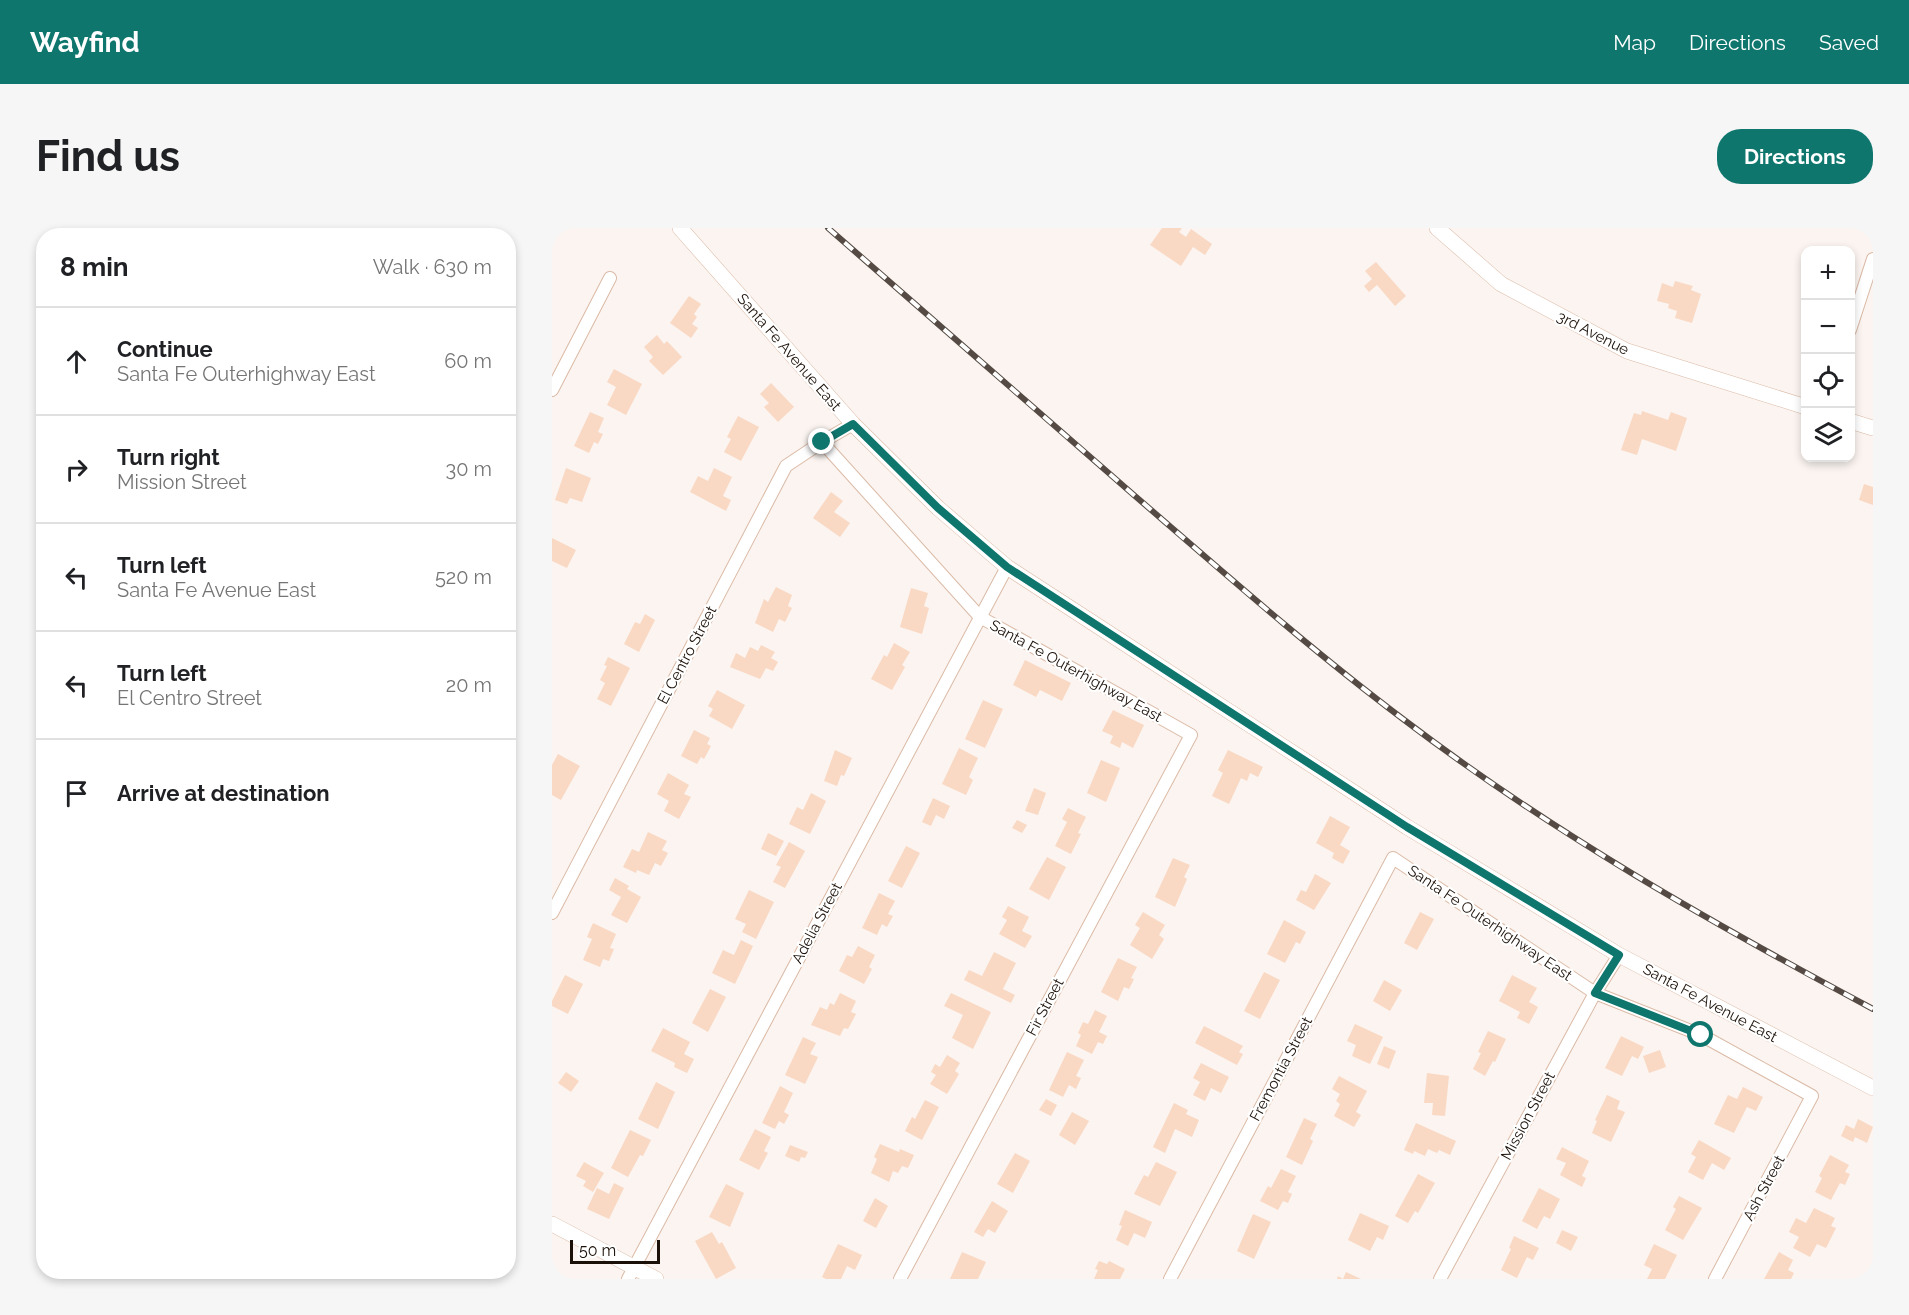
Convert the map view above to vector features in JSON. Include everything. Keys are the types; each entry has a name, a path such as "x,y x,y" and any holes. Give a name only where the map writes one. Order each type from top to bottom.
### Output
{"street":[{"name":"Santa Fe Avenue East","path":"680,228 853,424 938,508 1007,567 1407,827 1619,955 1873,1088"},
{"name":"3rd Avenue","path":"1437,228 1501,284 1627,351 1801,405"},
{"path":"1855,317 1873,259"},
{"path":"552,390 610,278"},
{"path":"1855,422 1873,428"},
{"name":"El Centro Street","path":"552,913 786,466 853,424"},
{"name":"Santa Fe Outerhighway East","path":"822,442 980,617 1191,735"},
{"name":"Adelia Street","path":"631,1273 1007,567"},
{"name":"Fir Street","path":"900,1279 1191,735"},
{"name":"Santa Fe Outerhighway East","path":"1393,858 1595,993 1701,1035 1812,1096"},
{"name":"Fremontia Street","path":"1170,1279 1393,858"},
{"name":"Mission Street","path":"1440,1279 1595,993 1619,955"},
{"name":"Ash Street","path":"1715,1279 1812,1096"},
{"path":"552,1224 631,1273 656,1279"}],"building":[{"path":"1162,228 1182,228 1179,232 1186,237 1191,229 1212,244 1205,255 1193,247 1181,266 1150,245"},
{"path":"1376,262 1406,296 1395,306 1377,285 1369,292 1364,286 1372,279 1365,271"},
{"path":"1675,281 1693,286 1691,290 1701,294 1692,323 1675,318 1677,311 1668,308 1669,304 1657,301 1662,283 1673,287"},
{"path":"689,296 701,304 694,314 697,317 692,324 698,328 691,338 670,323"},
{"path":"657,335 664,344 667,341 682,357 663,375 649,361 653,357 644,347"},
{"path":"614,369 642,384 626,415 607,405 616,387 607,382"},
{"path":"771,383 794,407 778,422 764,407 769,403 760,394"},
{"path":"1642,411 1668,420 1671,412 1687,418 1676,451 1642,439 1637,455 1621,450 1634,413 1641,415"},
{"path":"590,412 604,418 598,432 603,434 598,444 594,442 589,453 574,446"},
{"path":"738,416 759,427 741,461 724,452 731,439 727,437"},
{"path":"566,468 591,478 582,502 570,498 567,504 555,500"},
{"path":"714,468 732,477 723,496 731,500 726,511 690,492 698,476 708,481"},
{"path":"1864,484 1873,487 1873,505 1859,500"},
{"path":"831,492 843,501 834,512 850,523 840,537 813,518"},
{"path":"552,538 576,550 567,568 552,561"},
{"path":"776,587 792,595 788,606 792,608 785,622 779,619 773,632 755,623 764,599 768,602"},
{"path":"911,588 928,593 924,606 929,608 922,634 900,627"},
{"path":"645,614 655,620 639,652 624,644 635,622 640,624"},
{"path":"894,643 910,652 902,665 905,667 892,690 871,679 884,655 887,657"},
{"path":"761,645 775,652 771,658 778,662 773,671 766,668 760,679 730,667 736,653 745,658 750,647 758,651"},
{"path":"608,657 630,668 611,706 597,699 605,683 600,680 607,666 604,665"},
{"path":"1025,660 1071,683 1062,701 1040,690 1036,697 1013,685"},
{"path":"717,690 745,705 732,729 709,716 713,709 708,706"},
{"path":"983,700 1003,709 985,748 965,739"},
{"path":"1113,710 1144,725 1133,748 1122,742 1120,748 1110,743 1113,736 1102,731"},
{"path":"694,730 710,738 707,744 711,746 704,759 701,757 697,764 681,756"},
{"path":"959,748 978,758 969,777 973,780 966,795 942,784"},
{"path":"835,750 852,758 837,786 824,781"},
{"path":"1228,750 1263,767 1258,777 1250,773 1247,781 1241,778 1229,804 1212,796 1223,773 1218,770"},
{"path":"558,754 580,766 561,800 552,795 552,765"},
{"path":"1101,760 1120,768 1106,802 1087,793"},
{"path":"668,773 689,785 684,794 691,797 679,819 664,811 669,801 657,794"},
{"path":"1034,788 1046,793 1038,815 1025,811"},
{"path":"811,793 826,801 810,834 789,824 797,807 803,810"},
{"path":"933,798 950,806 944,819 936,815 931,826 922,822"},
{"path":"1068,808 1086,817 1071,854 1055,846 1067,822 1062,819"},
{"path":"1330,816 1350,827 1340,845 1350,851 1343,864 1332,858 1334,853 1316,843"},
{"path":"1017,820 1027,825 1022,833 1012,828"},
{"path":"648,832 667,841 662,850 668,853 661,866 655,863 649,875 637,870 636,873 623,867 632,849 639,852"},
{"path":"768,833 784,841 776,856 761,849"},
{"path":"789,842 805,851 785,888 773,882 781,867 776,865"},
{"path":"906,846 920,853 902,888 888,881"},
{"path":"1047,857 1066,867 1049,900 1029,889"},
{"path":"1173,858 1190,865 1184,877 1187,879 1175,907 1155,897"},
{"path":"1315,874 1331,883 1314,910 1296,900 1301,890 1306,892"},
{"path":"615,878 629,886 627,889 641,897 627,923 611,915 621,897 609,890"},
{"path":"749,890 774,902 756,939 742,932 746,924 735,919"},
{"path":"879,893 895,901 888,914 893,916 887,927 882,924 877,935 862,928"},
{"path":"1008,906 1029,917 1022,931 1032,936 1025,948 999,934 1007,920 1002,917"},
{"path":"1143,912 1165,925 1159,935 1164,939 1152,959 1130,945 1140,928 1135,925"},
{"path":"1420,912 1434,919 1417,950 1404,943"},
{"path":"1284,920 1306,932 1300,944 1296,942 1285,963 1267,954"},
{"path":"593,923 616,934 610,948 614,949 609,961 603,959 600,967 583,960 592,939 587,937"},
{"path":"741,940 753,946 735,984 712,973 723,950 734,955"},
{"path":"858,946 875,955 869,967 872,969 864,984 839,971 847,955 852,957"},
{"path":"994,952 1016,963 1003,989 1015,995 1011,1003 964,980 969,970 982,976"},
{"path":"1118,958 1137,967 1131,978 1134,979 1129,989 1124,987 1118,1001 1101,992"},
{"path":"1264,972 1280,980 1260,1019 1244,1011"},
{"path":"565,975 583,984 568,1014 552,1006 552,1001"},
{"path":"1512,975 1537,988 1529,1002 1538,1007 1529,1024 1517,1018 1520,1012 1499,1001"},
{"path":"1384,980 1402,990 1390,1011 1373,1001"},
{"path":"710,989 726,997 708,1032 692,1023"},
{"path":"840,993 856,1001 851,1012 856,1014 848,1029 844,1028 840,1036 811,1025 820,1007 827,1010 830,1003 834,1005"},
{"path":"951,993 991,1012 973,1049 952,1038 963,1015 944,1006"},
{"path":"1095,1010 1107,1016 1099,1032 1107,1036 1103,1044 1098,1042 1092,1054 1076,1046 1083,1022 1088,1024"},
{"path":"1355,1024 1383,1037 1370,1064 1352,1056 1356,1045 1347,1041"},
{"path":"1204,1026 1243,1046 1239,1052 1243,1054 1237,1065 1195,1043"},
{"path":"663,1028 690,1042 684,1054 694,1059 687,1073 674,1067 675,1063 651,1051"},
{"path":"1488,1031 1506,1039 1485,1076 1473,1069"},
{"path":"1621,1036 1644,1047 1638,1059 1632,1056 1622,1076 1605,1068"},
{"path":"803,1037 816,1043 810,1054 818,1057 805,1084 785,1075"},
{"path":"1384,1046 1396,1051 1389,1069 1377,1064"},
{"path":"1660,1050 1666,1067 1649,1073 1643,1056"},
{"path":"1067,1052 1084,1060 1076,1076 1081,1078 1076,1089 1069,1085 1063,1097 1049,1090"},
{"path":"947,1055 960,1063 955,1071 959,1074 947,1094 930,1084 936,1075 931,1072 935,1064 940,1067"},
{"path":"1201,1063 1229,1077 1221,1093 1211,1088 1205,1101 1193,1095 1200,1082 1193,1078"},
{"path":"566,1072 579,1081 571,1092 558,1083"},
{"path":"1427,1073 1449,1076 1445,1116 1432,1115 1433,1103 1424,1103"},
{"path":"1339,1076 1367,1091 1356,1112 1361,1115 1354,1127 1334,1116 1340,1104 1336,1101 1340,1094 1332,1089"},
{"path":"656,1082 675,1092 658,1129 638,1119"},
{"path":"780,1086 793,1093 784,1112 789,1115 784,1124 779,1121 775,1129 762,1123"},
{"path":"1743,1087 1763,1097 1756,1111 1747,1107 1734,1133 1714,1124 1728,1095 1737,1099"},
{"path":"1607,1095 1620,1101 1617,1109 1625,1112 1611,1142 1592,1133 1597,1121 1595,1120"},
{"path":"1046,1099 1057,1105 1051,1116 1039,1110"},
{"path":"925,1100 939,1107 922,1140 905,1131 912,1117 915,1119"},
{"path":"1174,1103 1188,1110 1186,1114 1199,1120 1192,1137 1175,1129 1165,1153 1153,1147"},
{"path":"1072,1112 1089,1121 1075,1145 1059,1135"},
{"path":"1304,1118 1317,1124 1310,1139 1313,1141 1302,1165 1286,1157"},
{"path":"1858,1119 1873,1127 1867,1143 1855,1137 1853,1142 1841,1136 1846,1125 1854,1129"},
{"path":"1416,1123 1456,1141 1450,1155 1439,1150 1437,1153 1428,1149 1425,1156 1404,1150"},
{"path":"755,1129 771,1137 764,1151 768,1153 759,1170 739,1160"},
{"path":"630,1130 651,1140 628,1177 611,1168"},
{"path":"1699,1140 1731,1158 1724,1170 1712,1163 1703,1180 1688,1172 1696,1157 1691,1154"},
{"path":"880,1144 914,1155 908,1168 902,1166 898,1173 893,1171 889,1182 871,1173 877,1159 874,1157"},
{"path":"790,1145 808,1152 805,1158 801,1157 799,1162 785,1156"},
{"path":"1562,1147 1589,1161 1582,1176 1586,1178 1582,1187 1560,1175 1566,1163 1556,1159"},
{"path":"1015,1153 1030,1161 1013,1193 997,1184"},
{"path":"1830,1155 1849,1165 1845,1172 1850,1174 1845,1185 1840,1183 1831,1200 1815,1192 1822,1178 1819,1176"},
{"path":"584,1162 604,1173 593,1192 583,1186 586,1181 576,1176"},
{"path":"1156,1162 1177,1172 1160,1206 1134,1194 1144,1175 1148,1177"},
{"path":"1281,1169 1296,1176 1288,1192 1292,1194 1288,1203 1283,1201 1278,1210 1260,1201 1268,1186 1271,1188"},
{"path":"1418,1174 1435,1183 1418,1213 1415,1211 1408,1223 1395,1216"},
{"path":"614,1183 624,1188 609,1219 587,1209 597,1188 609,1194"},
{"path":"726,1184 744,1193 730,1227 709,1217"},
{"path":"1539,1188 1560,1199 1550,1219 1544,1216 1537,1229 1522,1221"},
{"path":"1679,1196 1702,1208 1683,1240 1665,1230 1676,1209 1673,1207"},
{"path":"875,1198 888,1206 876,1228 863,1221"},
{"path":"992,1201 1008,1211 995,1233 988,1229 983,1237 974,1232"},
{"path":"1814,1208 1835,1218 1831,1226 1836,1228 1826,1248 1817,1244 1810,1257 1793,1248 1799,1237 1789,1232 1796,1218 1806,1223"},
{"path":"1125,1210 1152,1222 1145,1238 1134,1233 1128,1246 1116,1240"},
{"path":"1360,1213 1389,1226 1383,1240 1377,1237 1370,1251 1348,1240"},
{"path":"1253,1214 1271,1222 1254,1259 1237,1251"},
{"path":"1562,1230 1578,1237 1571,1251 1556,1243"},
{"path":"712,1232 719,1244 722,1242 736,1268 716,1279 695,1241"},
{"path":"1514,1236 1539,1248 1533,1260 1527,1257 1517,1278 1501,1270 1511,1249 1509,1248"},
{"path":"838,1244 862,1255 855,1270 847,1266 841,1279 826,1279 822,1277"},
{"path":"1654,1244 1677,1255 1665,1279 1647,1279 1652,1269 1644,1265"},
{"path":"962,1252 986,1262 978,1279 950,1279"},
{"path":"1779,1252 1793,1260 1788,1270 1794,1273 1791,1279 1764,1279"},
{"path":"1099,1261 1107,1264 1109,1261 1125,1269 1120,1279 1094,1279"},
{"path":"1346,1272 1361,1279 1343,1279"}],"railway":[{"path":"828,228 1234,582 1403,719 1573,837 1691,909 1873,1009"}],"route":[{"path":"822,442 853,424 938,508 1007,567 1407,827 1619,955 1595,993 1701,1035"}]}
